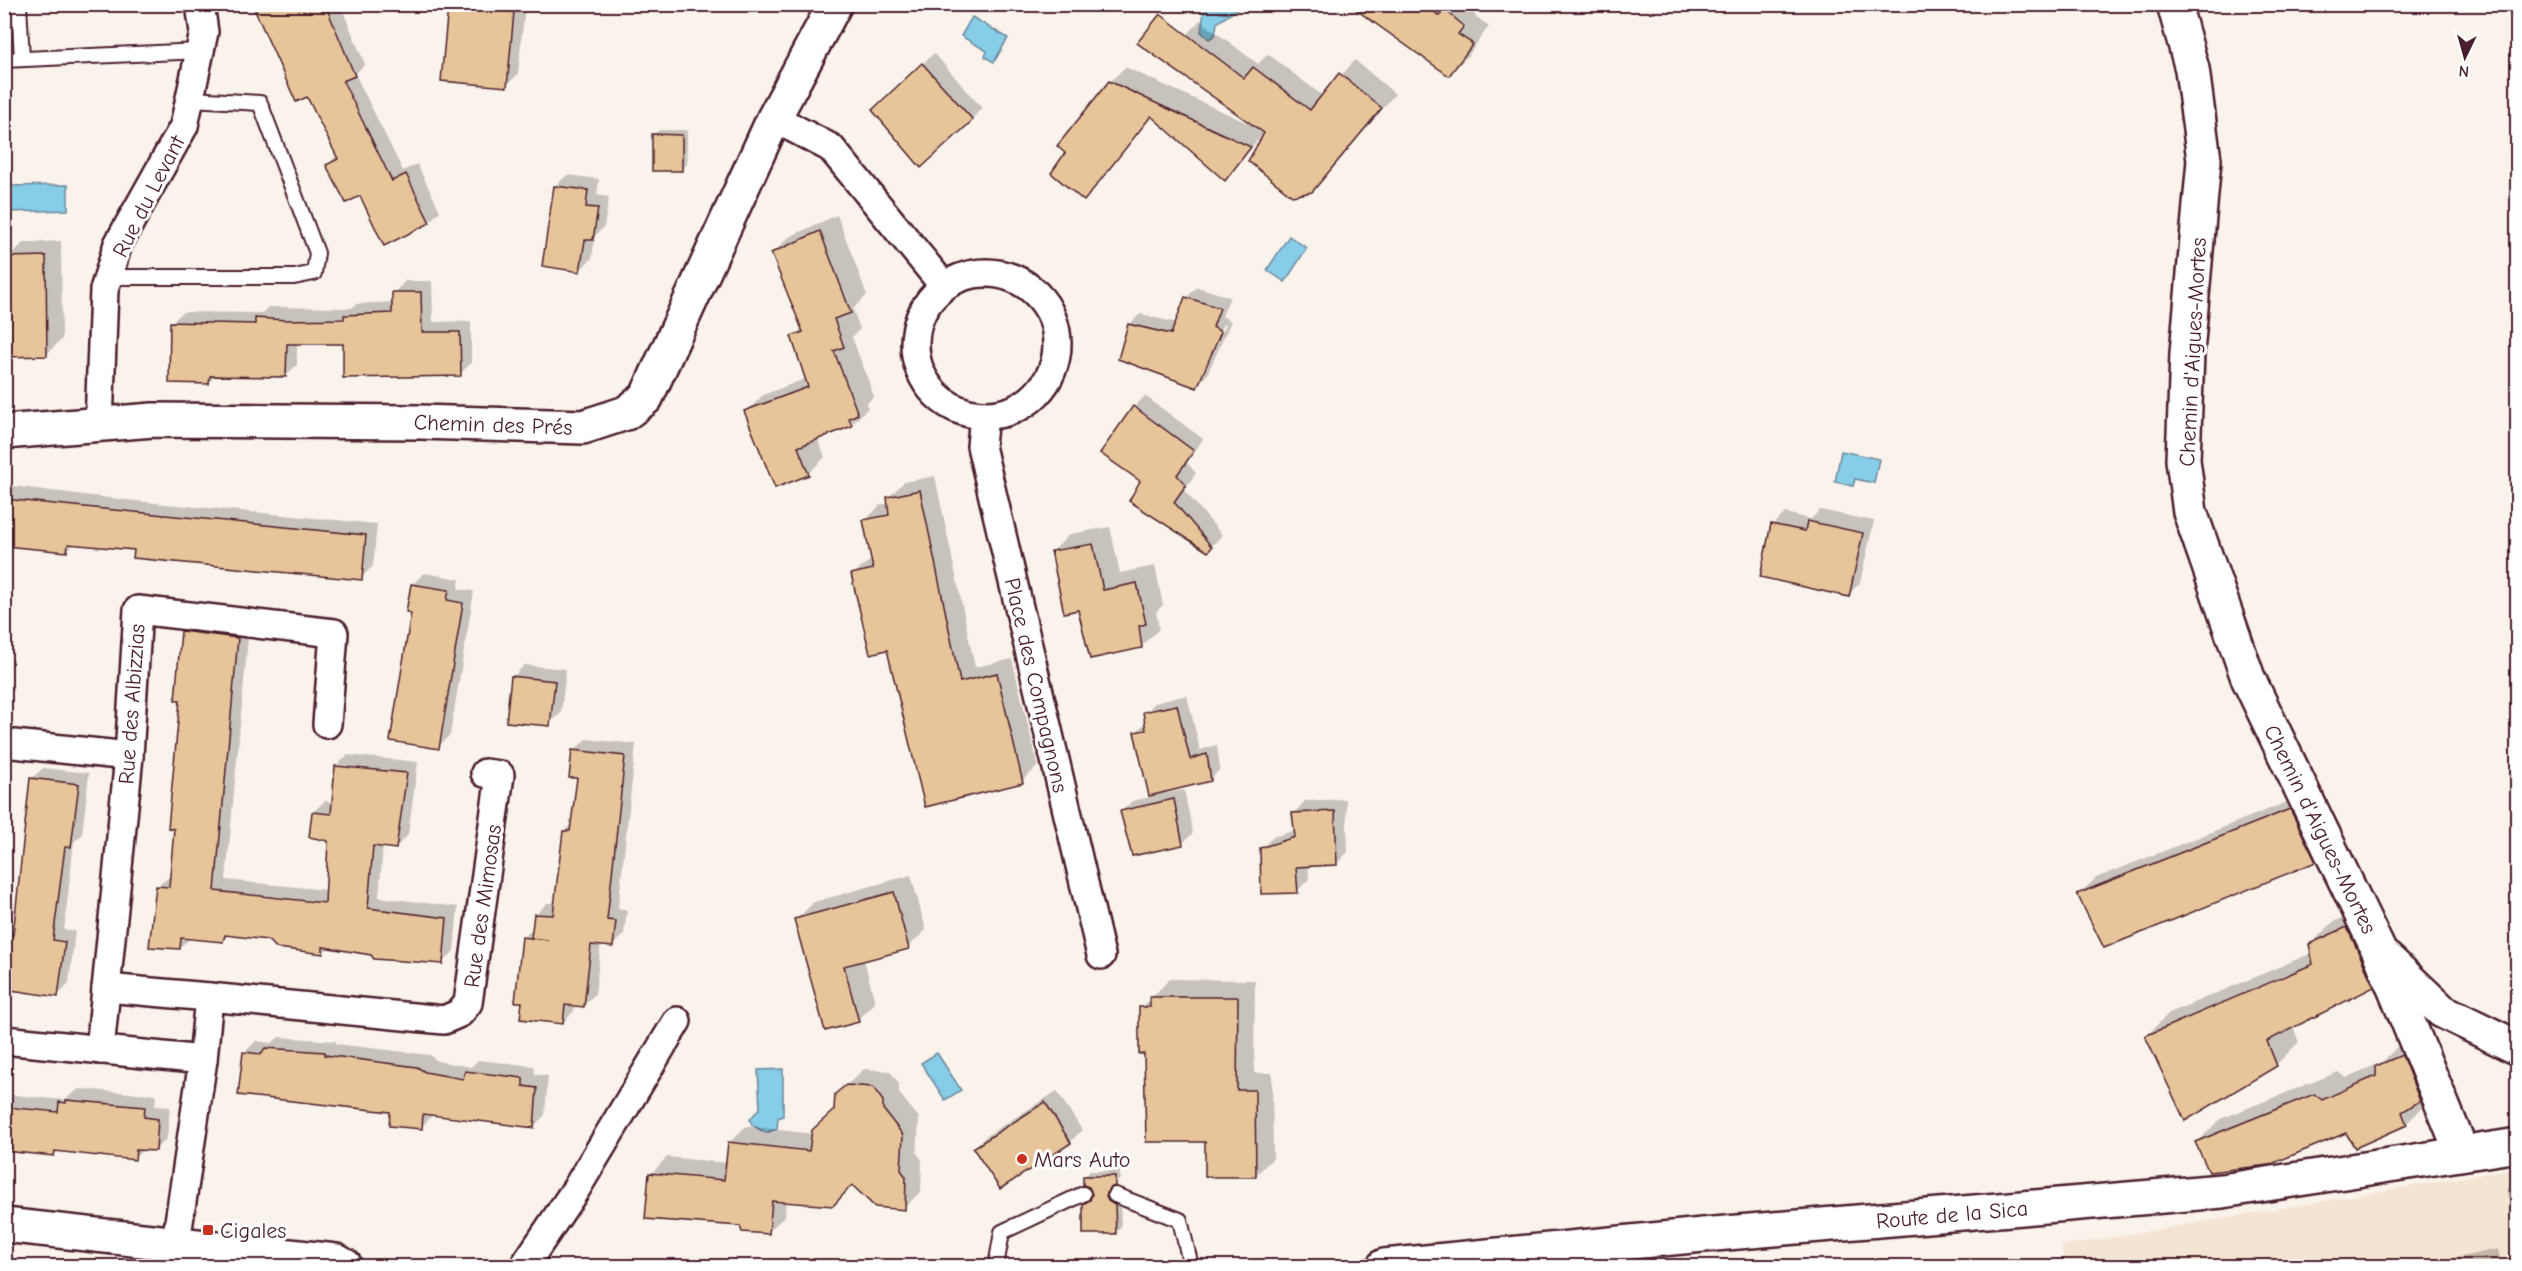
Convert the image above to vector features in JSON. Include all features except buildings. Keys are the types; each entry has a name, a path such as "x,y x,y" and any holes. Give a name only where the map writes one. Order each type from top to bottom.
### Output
{"street":[{"name":"Rue du Levant","path":"99,424 104,290 111,277 118,244 184,126 204,32 200,4"},
{"name":"Chemin des Prés","path":"4,432 153,420 420,422 582,427 626,413 646,398 774,118 835,4"},
{"name":"Chemin d'Aigues-Mortes","path":"2174,4 2192,69 2204,160 2187,353 2183,460 2190,512 2248,678 2379,951 2462,1153"},
{"path":"774,118 831,148 944,286"},
{"path":"983,273 1008,276 1031,288 1048,307 1057,330 1056,356 1048,380 1031,399 1009,411 984,415 959,410 938,396 923,376 915,352 917,327 927,305 944,286 962,277 983,273"},
{"name":"Place des Compagnons","path":"984,415 981,446 1101,955"},
{"name":"Rue des Albizzias","path":"100,1050 129,756 138,610 334,633 327,724"},
{"path":"4,743 129,756"},
{"name":"Rue des Mimosas","path":"106,988 444,1020 460,1013 468,1003 500,775 485,773"},
{"name":"Chemin d'Aigues-Mortes","path":"2379,951 2442,1011 2517,1048"},
{"path":"172,1254 203,1060 209,997"},
{"path":"524,1266 576,1189 677,1021"},
{"path":"4,1040 203,1060"},
{"name":"Route de la Sica","path":"1384,1266 1703,1235 2222,1191 2517,1145"},
{"path":"4,1225 172,1254 336,1261 345,1266"}],"lane":[{"path":"19,4 22,59"},
{"path":"4,60 200,51"},
{"path":"111,277 294,277 314,273 317,253 260,103 191,99"},
{"path":"996,1266 1002,1232 1083,1194"},
{"path":"1115,1196 1180,1220 1191,1266"}],"shaded area":[{"path":"2517,1168 2517,1266 2064,1266 2062,1246"}],"water":[{"path":"1205,5 1237,5 1236,10 1217,23 1215,35 1209,39 1201,32"},
{"path":"972,17 1008,38 994,62 985,57 987,51 961,36"},
{"path":"68,185 68,210 10,212 9,186"},
{"path":"1289,236 1307,248 1285,282 1267,270"},
{"path":"1841,451 1879,459 1874,483 1855,479 1853,486 1835,482"},
{"path":"937,1053 961,1090 945,1100 921,1063"},
{"path":"783,1069 783,1116 778,1118 777,1129 766,1133 752,1125 750,1119 760,1108 758,1070"}],"place":[{"name":"Mars Auto","path":"1022,1159"},
{"name":"Cigales","path":"208,1230"}]}
